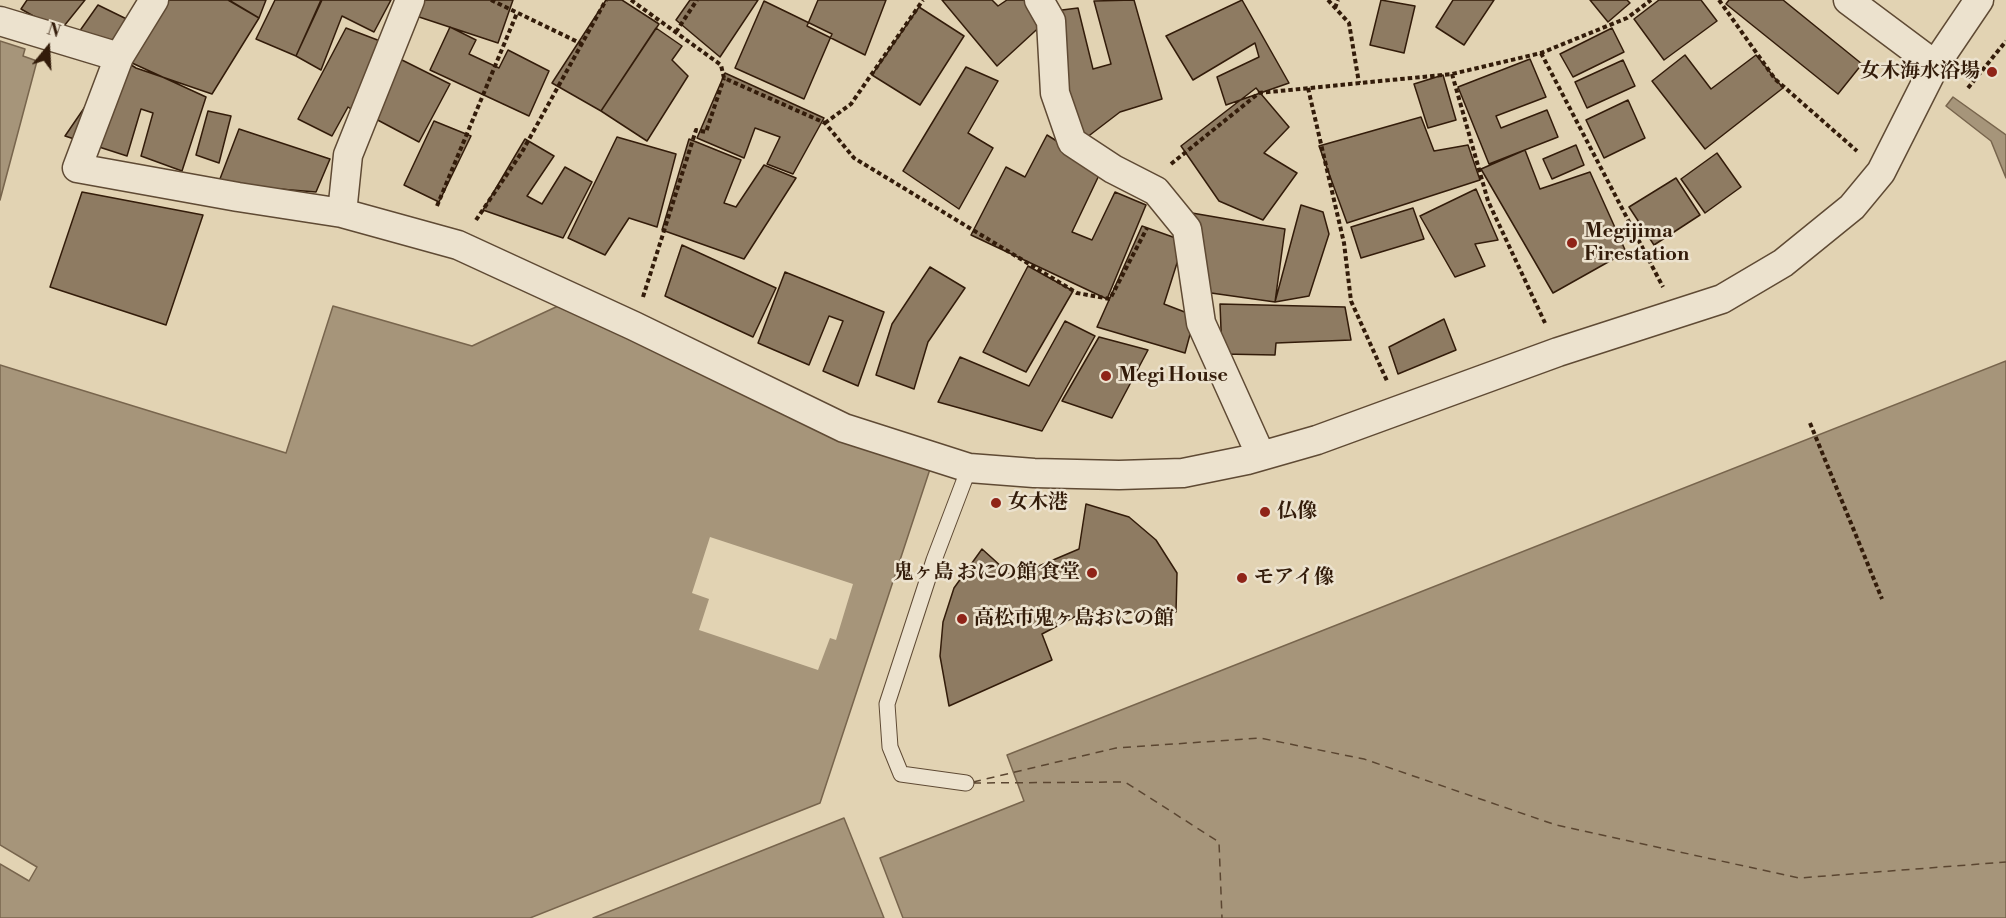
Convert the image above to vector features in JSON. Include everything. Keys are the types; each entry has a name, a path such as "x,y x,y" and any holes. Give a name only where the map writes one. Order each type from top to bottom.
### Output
{"street":[{"path":"154,0 119,57 77,168 342,213 458,245 634,326 844,428 969,468 1066,474 1172,473 1261,456 1317,440 1558,352 1722,299 1783,263 1852,207 1881,172 1935,65 1979,0"},
{"path":"342,213 348,155 410,0"},
{"path":"1039,0 1052,21 1055,93 1072,142 1113,169 1160,195 1187,229 1201,323 1261,456"},
{"path":"1848,0 1935,65"},
{"path":"0,21 119,57"}],"lane":[{"path":"966,783 901,774 890,747 887,704 934,560 969,468"}],"path":[{"path":"491,0 582,44"},
{"path":"458,245 522,152 606,0"},
{"path":"631,0 720,65 724,78 706,132 696,130 634,326"},
{"path":"675,32 697,0"},
{"path":"825,123 851,105 924,0"},
{"path":"1328,0 1349,23 1359,83"},
{"path":"1335,8 1338,0"},
{"path":"724,78 825,123 854,158 1077,292 1110,299 1160,195 1173,160 1259,93 1452,74 1542,54 1627,18 1651,0"},
{"path":"1719,0 1775,79 1881,172"},
{"path":"424,236 517,13"},
{"path":"1968,88 2006,41"},
{"path":"1542,54 1677,315"},
{"path":"1452,74 1488,201 1558,352"},
{"path":"1308,88 1344,243 1351,301 1399,409"},
{"path":"1810,423 1882,599"}],"shaded area":[{"path":"0,41 25,49 23,56 37,61 0,200"},
{"path":"1953,97 2006,135 2006,178 1991,141 1946,106"},
{"path":"571,300 933,460 820,803 530,918 0,918 0,864 29,881 37,867 0,845 0,365 286,453 333,306 472,346"},
{"path":"2006,361 2006,918 903,918 880,858 1024,801 1007,755"},
{"path":"844,818 884,918 593,918"}],"pier":[{"path":"710,537 853,584 836,640 830,638 818,670 699,630 709,599 692,593"}],"building":[{"path":"27,0 85,0 60,31 21,9"},
{"path":"140,0 228,0 259,18 212,94 136,68 79,32 98,5 145,28"},
{"path":"229,0 266,0 259,18"},
{"path":"275,0 321,0 296,56 256,39"},
{"path":"322,0 391,0 374,32 342,16 321,70 296,56"},
{"path":"416,0 513,0 498,43 410,14"},
{"path":"606,0 622,0 659,24 601,111 552,83"},
{"path":"690,0 758,0 720,57 676,20"},
{"path":"818,0 886,0 865,55 807,26"},
{"path":"942,0 992,0 998,6 1007,0 1029,0 1046,21 997,66"},
{"path":"1134,0 1162,99 1120,112 1086,138 1063,90 1054,11 1078,8 1093,69 1111,64 1094,1"},
{"path":"1242,0 1289,83 1226,105 1217,77 1259,57 1255,43 1193,80 1166,36"},
{"path":"1381,0 1415,6 1404,53 1370,45"},
{"path":"1453,0 1494,0 1464,45 1436,27"},
{"path":"1590,0 1627,0 1630,3 1608,22"},
{"path":"1659,0 1701,0 1717,21 1664,60 1634,19"},
{"path":"1729,0 1783,0 1862,64 1838,94 1726,4"},
{"path":"764,1 832,34 804,99 735,68"},
{"path":"919,7 964,36 920,105 872,75"},
{"path":"450,27 476,40 469,54 499,68 508,50 549,71 529,116 430,70"},
{"path":"346,28 388,44 357,113 348,107 332,136 298,119"},
{"path":"656,28 682,46 672,60 688,76 647,141 601,111"},
{"path":"1612,28 1624,52 1573,77 1560,54"},
{"path":"1685,55 1711,89 1756,55 1783,88 1705,149 1652,81"},
{"path":"119,57 206,97 182,171 141,156 153,113 141,109 127,156 65,136"},
{"path":"400,59 450,84 419,142 372,117"},
{"path":"1530,59 1546,97 1496,116 1501,128 1547,110 1558,137 1489,164 1458,87"},
{"path":"1623,60 1635,86 1587,108 1575,82"},
{"path":"966,67 998,81 968,133 993,148 959,209 903,171"},
{"path":"725,73 824,118 793,174 767,164 780,137 755,128 744,158 697,138"},
{"path":"1443,75 1456,120 1428,128 1414,84"},
{"path":"1256,88 1289,127 1264,153 1297,173 1263,220 1219,201 1181,146"},
{"path":"1628,100 1645,138 1604,158 1586,120"},
{"path":"208,111 231,116 219,163 196,155"},
{"path":"1421,117 1434,151 1468,145 1480,180 1347,223 1319,146"},
{"path":"434,121 471,136 439,202 404,185"},
{"path":"239,129 330,159 316,192 218,184"},
{"path":"1047,135 1102,169 1072,232 1092,240 1115,192 1146,205 1107,299 971,235 1006,167 1025,177"},
{"path":"617,137 676,154 657,227 629,218 605,255 568,238"},
{"path":"525,139 554,156 527,196 542,204 565,167 592,182 563,238 483,210"},
{"path":"689,139 741,160 724,203 736,207 764,165 796,178 744,259 662,230"},
{"path":"1576,145 1584,165 1552,179 1543,159"},
{"path":"1525,150 1540,189 1590,172 1626,252 1553,293 1481,169"},
{"path":"1717,153 1741,187 1705,213 1681,179"},
{"path":"1676,178 1700,215 1654,245 1629,207"},
{"path":"1476,189 1498,240 1475,244 1485,266 1455,277 1420,216"},
{"path":"82,192 203,215 166,325 50,287"},
{"path":"1301,205 1323,212 1329,234 1309,296 1275,302"},
{"path":"1413,208 1424,239 1361,258 1351,227"},
{"path":"1192,213 1285,229 1275,302 1204,292"},
{"path":"1142,226 1184,241 1164,304 1195,316 1185,353 1097,327"},
{"path":"682,245 776,288 753,337 665,296"},
{"path":"1028,266 1073,291 1026,372 983,352"},
{"path":"930,267 965,288 928,342 914,389 876,375 892,324"},
{"path":"785,272 884,312 858,386 823,371 843,321 829,316 809,365 758,343"},
{"path":"1220,304 1345,307 1351,340 1276,343 1275,355 1222,354"},
{"path":"1444,319 1456,350 1398,374 1389,347"},
{"path":"1065,321 1095,336 1042,431 938,402 960,357 1029,386"},
{"name":"Megi House","path":"1099,337 1148,350 1112,418 1062,401"},
{"path":"1086,504 1129,517 1156,540 1177,573 1176,612 1082,613 1042,634 1052,660 949,706 940,656 943,622 954,588 982,549 1013,577 1079,549"}],"ferry route":[{"path":"973,782 1116,748 1260,738 1364,759 1556,825 1799,878 2006,862"},
{"path":"973,783 1125,782 1219,842 1222,918"}],"place":[{"name":"女木海水浴場","path":"1992,72"},
{"name":"Megijima Firestation","path":"1572,243"},
{"name":"Megi House","path":"1106,376"},
{"name":"女木港","path":"996,503"},
{"name":"仏像","path":"1265,512"},
{"name":"鬼ヶ島 おにの館 食堂","path":"1092,573"},
{"name":"モアイ像","path":"1242,578"},
{"name":"高松市鬼ヶ島おにの館","path":"962,619"}]}
